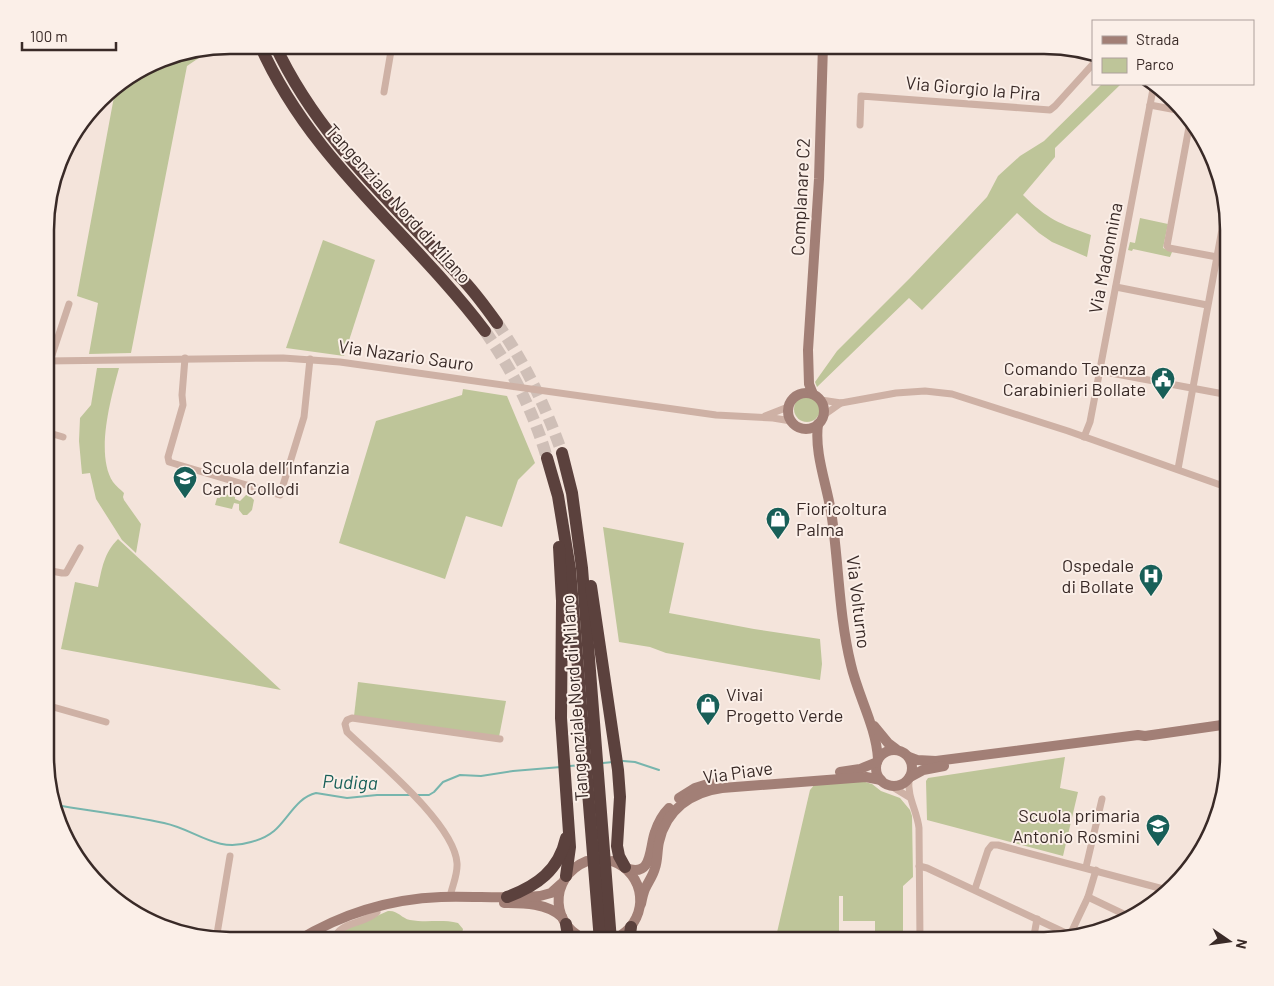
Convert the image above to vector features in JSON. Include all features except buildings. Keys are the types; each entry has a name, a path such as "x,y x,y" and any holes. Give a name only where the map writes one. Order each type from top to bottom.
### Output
{"highway":[{"name":"Tangenziale Nord di Milano","path":"265,54 288,98 324,151 436,272 485,331"},
{"name":"Tangenziale Nord di Milano","path":"280,54 299,90 336,143 370,184 466,283 498,323"},
{"name":"Tangenziale Nord di Milano","path":"600,932 593,774 579,536 572,493 562,453 576,491 617,756 620,805 617,846 619,856 625,868"},
{"name":"Tangenziale Nord di Milano","path":"569,825 560,688 562,574 547,458 558,496 570,569 592,760"},
{"name":"Tangenziale Nord di Milano","path":"593,774 619,932"},
{"path":"564,880 570,850 569,825"},
{"path":"508,897 534,885 552,868 564,845 569,825"},
{"path":"564,921 567,932"},
{"path":"626,932 631,927"}],"street":[{"path":"384,92 390,54"},
{"name":"Complanare C2","path":"817,397 809,384 808,350 819,179 823,54"},
{"name":"Via Giorgio la Pira","path":"860,125 861,96 1050,110 1092,65"},
{"name":"Via Madonnina","path":"1084,437 1089,424 1100,371 1153,91"},
{"path":"1150,105 1173,109"},
{"path":"1189,129 1167,246 1169,248 1217,257"},
{"path":"1178,469 1220,240"},
{"path":"1116,288 1208,305"},
{"path":"54,345 69,304"},
{"name":"Complanare C2","path":"798,394 808,350"},
{"path":"185,358 183,405 168,456 169,462 280,495 304,417 310,359"},
{"name":"Via Nazario Sauro","path":"54,361 185,358 310,359 728,416 760,417 791,421"},
{"path":"1100,371 1220,393"},
{"path":"840,402 811,428 802,429 795,425 788,413 791,400 798,394 805,392 817,397 840,402 896,394 925,392 952,394 1084,437 1220,485"},
{"path":"817,397 824,407 821,420"},
{"name":"Via Nazario Sauro","path":"760,417 788,407"},
{"name":"Via Volturno","path":"821,420 817,436 818,452 832,518 846,642 860,695 872,723 878,760"},
{"name":"Via Volturno","path":"802,429 818,452"},
{"path":"54,434 63,437"},
{"path":"54,572 66,573 80,548"},
{"path":"54,707 106,722"},
{"path":"450,897 457,872 455,853 444,832 418,800 347,732 344,726 347,720 355,718 500,739"},
{"name":"Via Volturno","path":"872,723 888,743 896,749"},
{"path":"909,798 881,780 876,770 878,760 886,751 896,749 917,760 936,761 1220,725"},
{"path":"891,786 899,786 920,771 928,768 1111,744 1138,740 1145,736"},
{"path":"910,757 913,767 910,778 909,798 918,819 920,932"},
{"name":"Via Piave","path":"625,868 638,870 646,864 650,858 655,832 663,815 679,798 698,786 716,782 854,770 865,768 878,760"},
{"name":"Via Piave","path":"631,927 638,916 645,888 655,869 658,846 663,829 674,812 691,798 703,792 722,788 866,776 881,780"},
{"path":"1086,867 1102,799"},
{"path":"975,890 988,850 992,846 998,845 1161,888"},
{"path":"217,932 230,856"},
{"path":"314,932 333,922 376,906 416,899 544,895 554,891 576,866 587,861"},
{"path":"612,861 625,868 637,884 641,904"},
{"path":"919,866 1063,931"},
{"path":"1072,930 1088,898 1096,870"},
{"path":"564,880 558,901 564,921"},
{"path":"1088,898 1123,914"},
{"path":"324,932 377,912 402,906 520,904 544,907 554,911 574,932"},
{"path":"337,932 377,912"},
{"path":"1035,932 1037,919"}],"green space":[{"path":"202,56 187,66 131,353 89,354 98,303 77,296 114,97 132,83 162,67"},
{"path":"1101,85 1120,85 1055,148 1055,157 1023,195 1039,210 1054,220 1091,235 1087,257 1052,242 1017,213 922,310 909,298 817,387 815,382 837,351 987,197 998,176 1020,156 1044,141"},
{"path":"1140,218 1168,224 1163,248 1172,252 1170,257 1133,249 1132,251 1128,250 1130,242 1135,243"},
{"path":"323,240 375,260 344,356 286,348"},
{"path":"97,368 119,368 106,426 105,457 113,482 124,493 124,500 141,524 136,553 122,540 96,499 90,473 82,474 79,441 80,418 91,405"},
{"path":"463,389 507,396 535,463 518,480 502,527 466,516 445,579 339,543 376,421 462,395"},
{"path":"807,396 817,399 820,409 817,419 807,422 797,419 794,409 797,399"},
{"path":"222,493 235,497 235,499 240,501 246,495 249,495 254,500 252,510 247,515 243,515 239,510 239,504 234,503 232,509 215,505 217,498 220,498"},
{"path":"603,527 684,543 669,613 820,639 822,664 820,680 666,653 650,647 619,642"},
{"path":"118,539 281,690 61,649 75,582 98,587 102,567 107,555"},
{"path":"358,682 506,701 499,737 354,716"},
{"path":"1065,757 1060,788 1078,792 1063,856 927,820 926,781 928,778"},
{"path":"862,781 900,798 910,810 912,816 913,877 903,886 903,932 875,932 875,921 843,921 843,896 839,896 839,932 777,932 810,790 815,784"},
{"path":"388,911 410,920 458,923 463,929 462,932 340,932"}],"waterway":[{"name":"Pudiga","path":"623,761 635,762 659,770"},
{"name":"Pudiga","path":"603,763 613,762"},
{"name":"Pudiga","path":"570,766 581,765"},
{"name":"Pudiga","path":"418,795 429,795 443,782 460,775 481,776 561,767"},
{"name":"Pudiga","path":"61,806 164,823 176,826 216,843 238,845 257,840 272,833 298,804 309,795 316,793 347,798 377,795 411,795"}],"tunnel":[{"path":"497,323 517,354 534,386 562,453"},
{"path":"485,331 505,361 529,408 547,458"}],"place":[{"name":"Comando Tenenza Carabinieri Bollate","path":"1163,400"},
{"name":"Scuola dell’Infanzia Carlo Collodi","path":"185,499"},
{"name":"Fioricoltura Palma","path":"778,540"},
{"name":"Ospedale di Bollate","path":"1151,597"},
{"name":"Vivai Progetto Verde","path":"708,726"},
{"name":"Scuola primaria Antonio Rosmini","path":"1158,847"}]}
